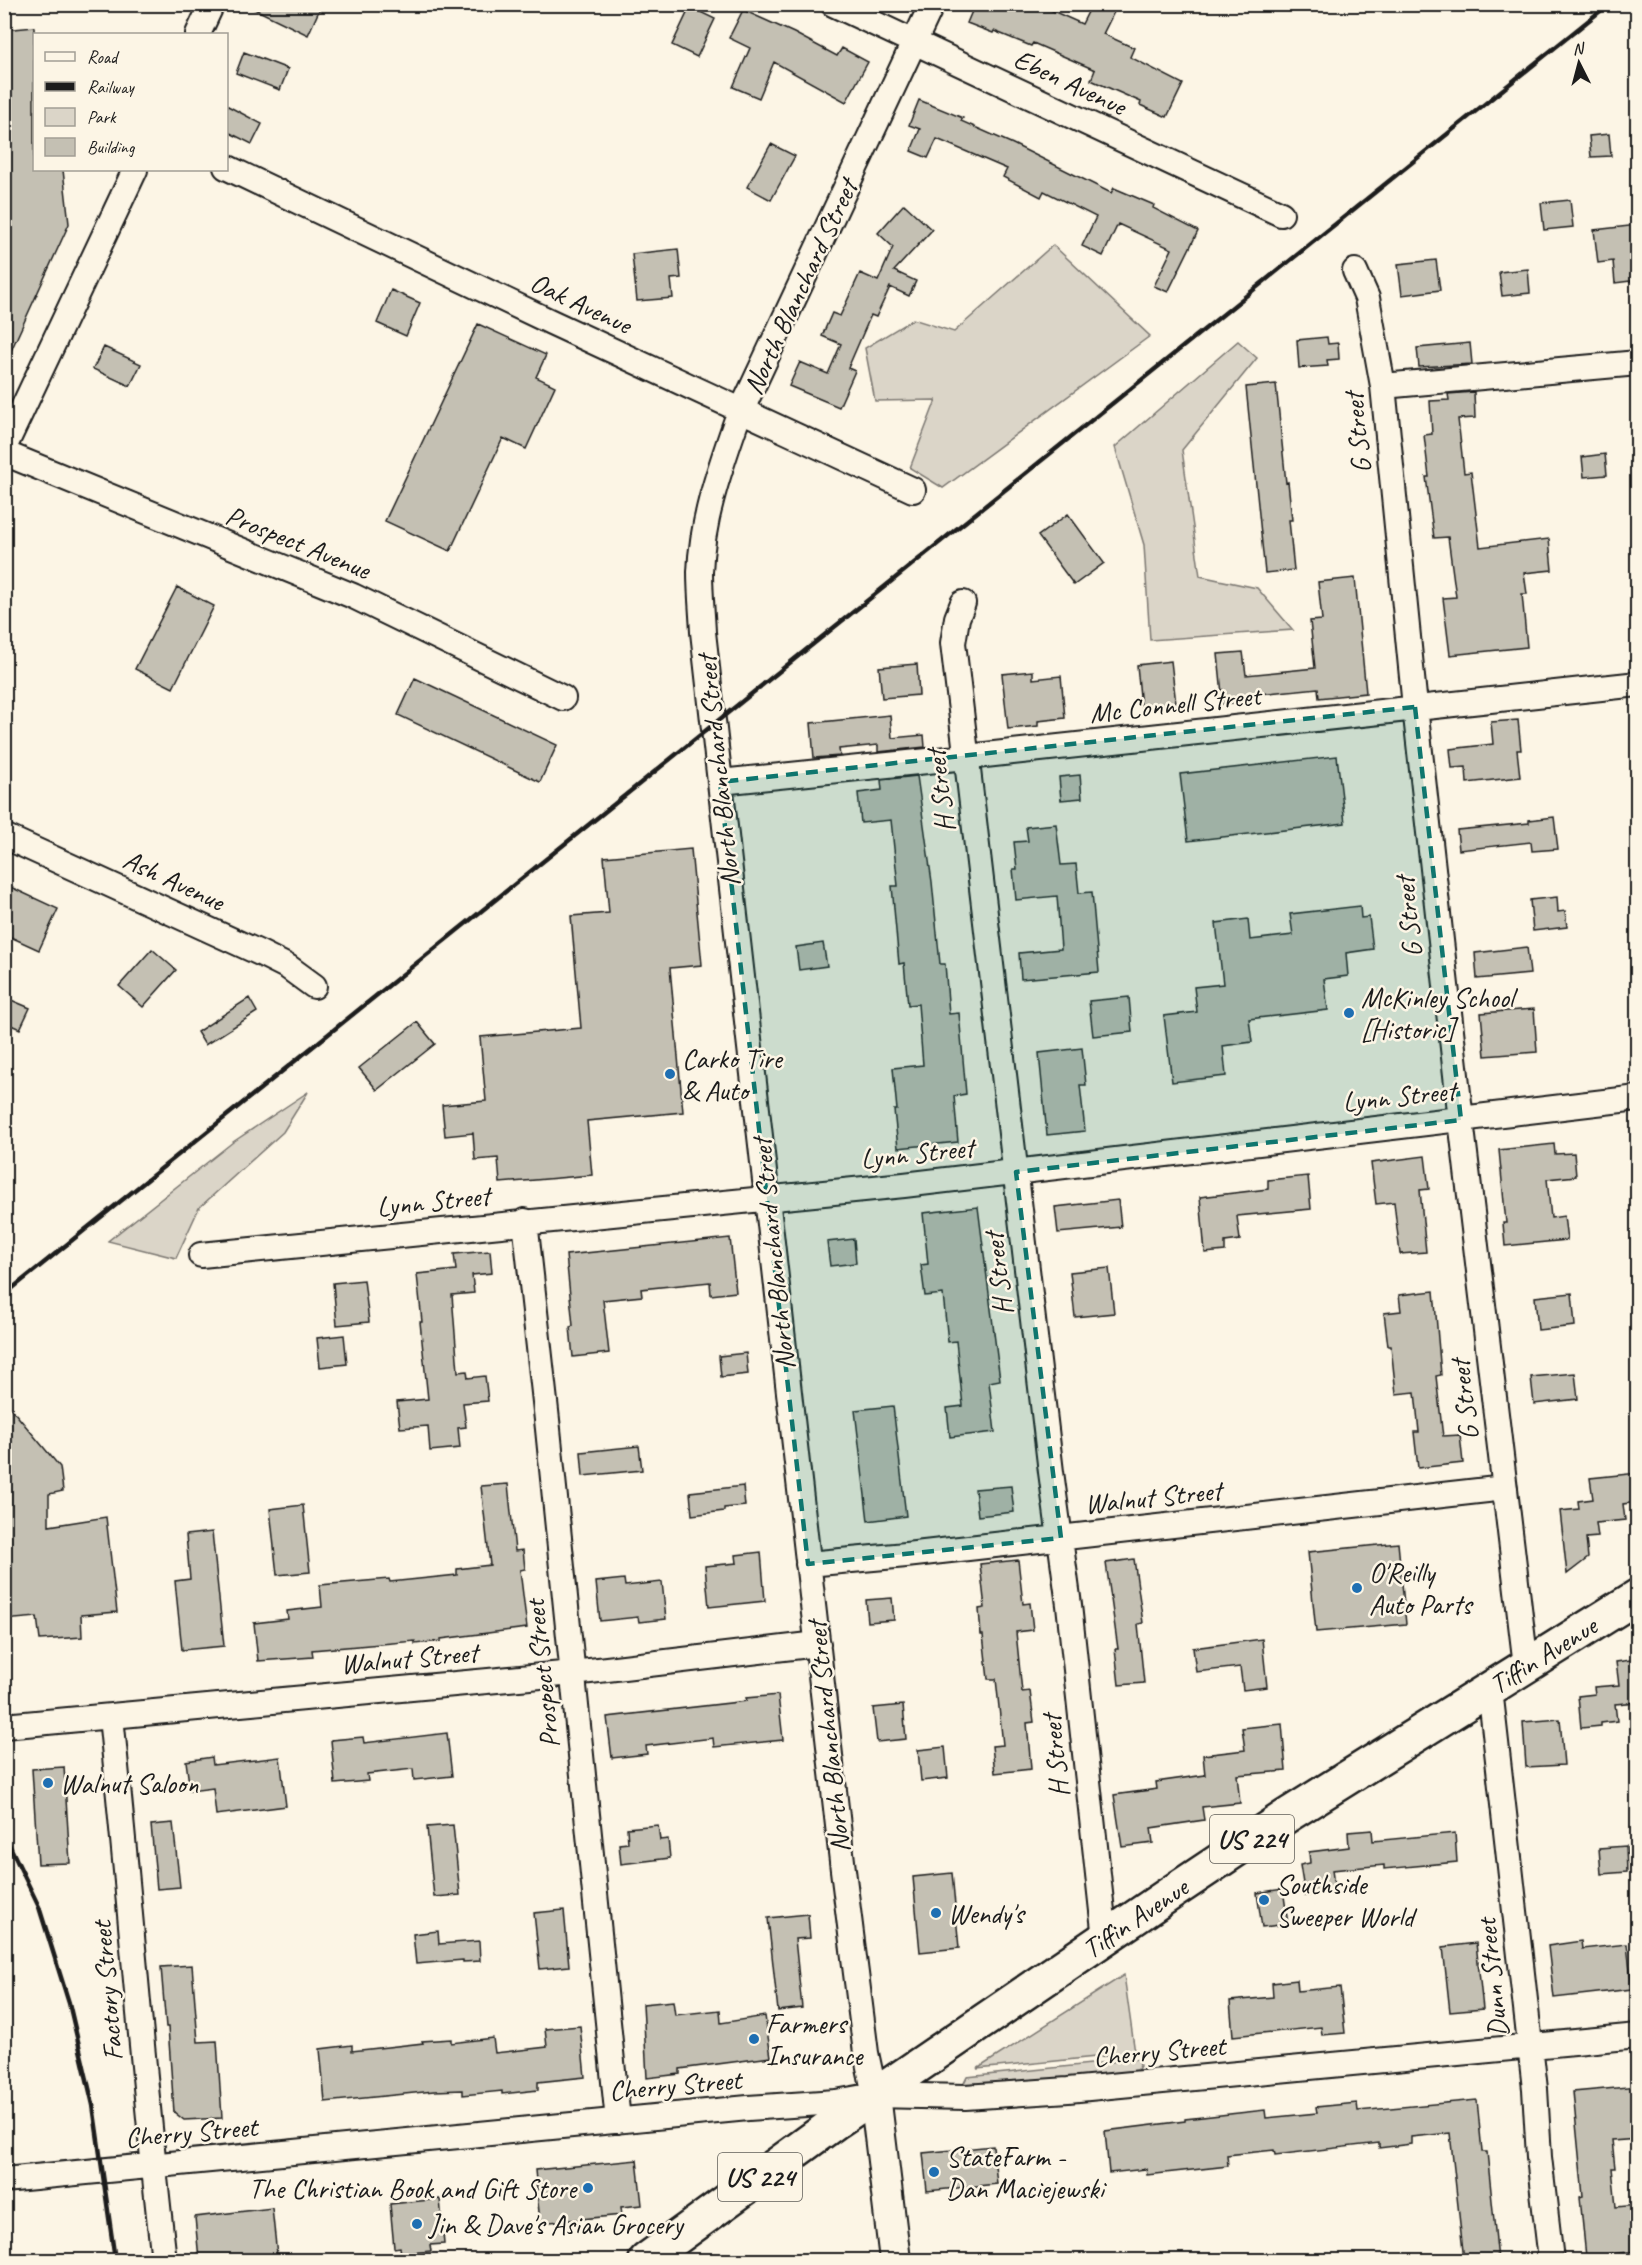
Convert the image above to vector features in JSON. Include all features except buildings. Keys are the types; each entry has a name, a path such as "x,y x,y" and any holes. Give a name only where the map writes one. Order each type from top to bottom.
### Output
{"highway":[{"name":"Tiffin Avenue","path":"646,2260 875,2095 1288,1815 1638,1596"}],"main road":[{"name":"North Blanchard Street","path":"875,2095 895,2260"}],"street":[{"path":"198,33 212,4"},
{"name":"Eben Avenue","path":"833,4 1281,214"},
{"name":"North Blanchard Street","path":"875,2095 866,2054 854,1965 703,632 700,571 705,525 716,480 742,410 932,4"},
{"name":"Oak Avenue","path":"228,168 551,322 913,490"},
{"path":"4,448 135,171"},
{"name":"G Street","path":"1356,271 1367,298 1383,386 1415,707 1461,1120 1526,1666"},
{"path":"1383,386 1638,363"},
{"name":"Prospect Avenue","path":"4,453 353,596 563,698"},
{"name":"H Street","path":"963,603 957,618 953,643 1061,1538 1105,1939"},
{"name":"Mc Connell Street","path":"720,782 1638,684"},
{"name":"Ash Avenue","path":"4,836 260,953 288,967 314,986"},
{"name":"Lynn Street","path":"201,1255 1016,1172 1638,1098"},
{"name":"Prospect Street","path":"525,1221 618,2121"},
{"name":"Walnut Street","path":"808,1564 1505,1488"},
{"name":"Walnut Street","path":"4,1726 573,1673 818,1644"},
{"name":"Dunn Street","path":"1490,1689 1535,2089 1539,2157 1551,2260"},
{"name":"Factory Street","path":"111,1717 164,2260"},
{"name":"Cherry Street","path":"4,2180 836,2102 875,2095 965,2097 1056,2091 1638,2036"}],"highlighted area":[{"path":"1415,707 1461,1120 1016,1172 1061,1538 808,1564 720,782"}],"green space":[{"path":"1053,245 1150,336 943,488 910,468 936,400 875,401 865,348 913,319 954,332"},
{"path":"1238,341 1257,358 1182,450 1200,576 1257,588 1293,630 1150,640 1144,545 1115,447"},
{"path":"308,1092 283,1132 199,1208 176,1258 108,1241 233,1142"},
{"path":"1124,1975 1135,2053 977,2069"},
{"path":"1139,2059 1140,2066 1135,2074 967,2086 964,2083 967,2077"}],"railway":[{"path":"4,1295 1609,4"},
{"path":"4,1834 39,1907 69,2003 93,2105 115,2260"}],"place":[{"name":"McKinley School [Historic]","path":"1349,1013"},
{"name":"Carko Tire & Auto","path":"670,1074"},
{"name":"O'Reilly Auto Parts","path":"1357,1588"},
{"name":"Walnut Saloon","path":"48,1783"},
{"name":"Southside Sweeper World","path":"1264,1900"},
{"name":"Wendy's","path":"936,1913"},
{"name":"Farmers Insurance","path":"754,2039"},
{"name":"StateFarm - Dan Maciejewski","path":"934,2172"},
{"name":"The Christian Book and Gift Store","path":"588,2188"},
{"name":"Jin & Dave's Asian Grocery","path":"417,2224"}]}
